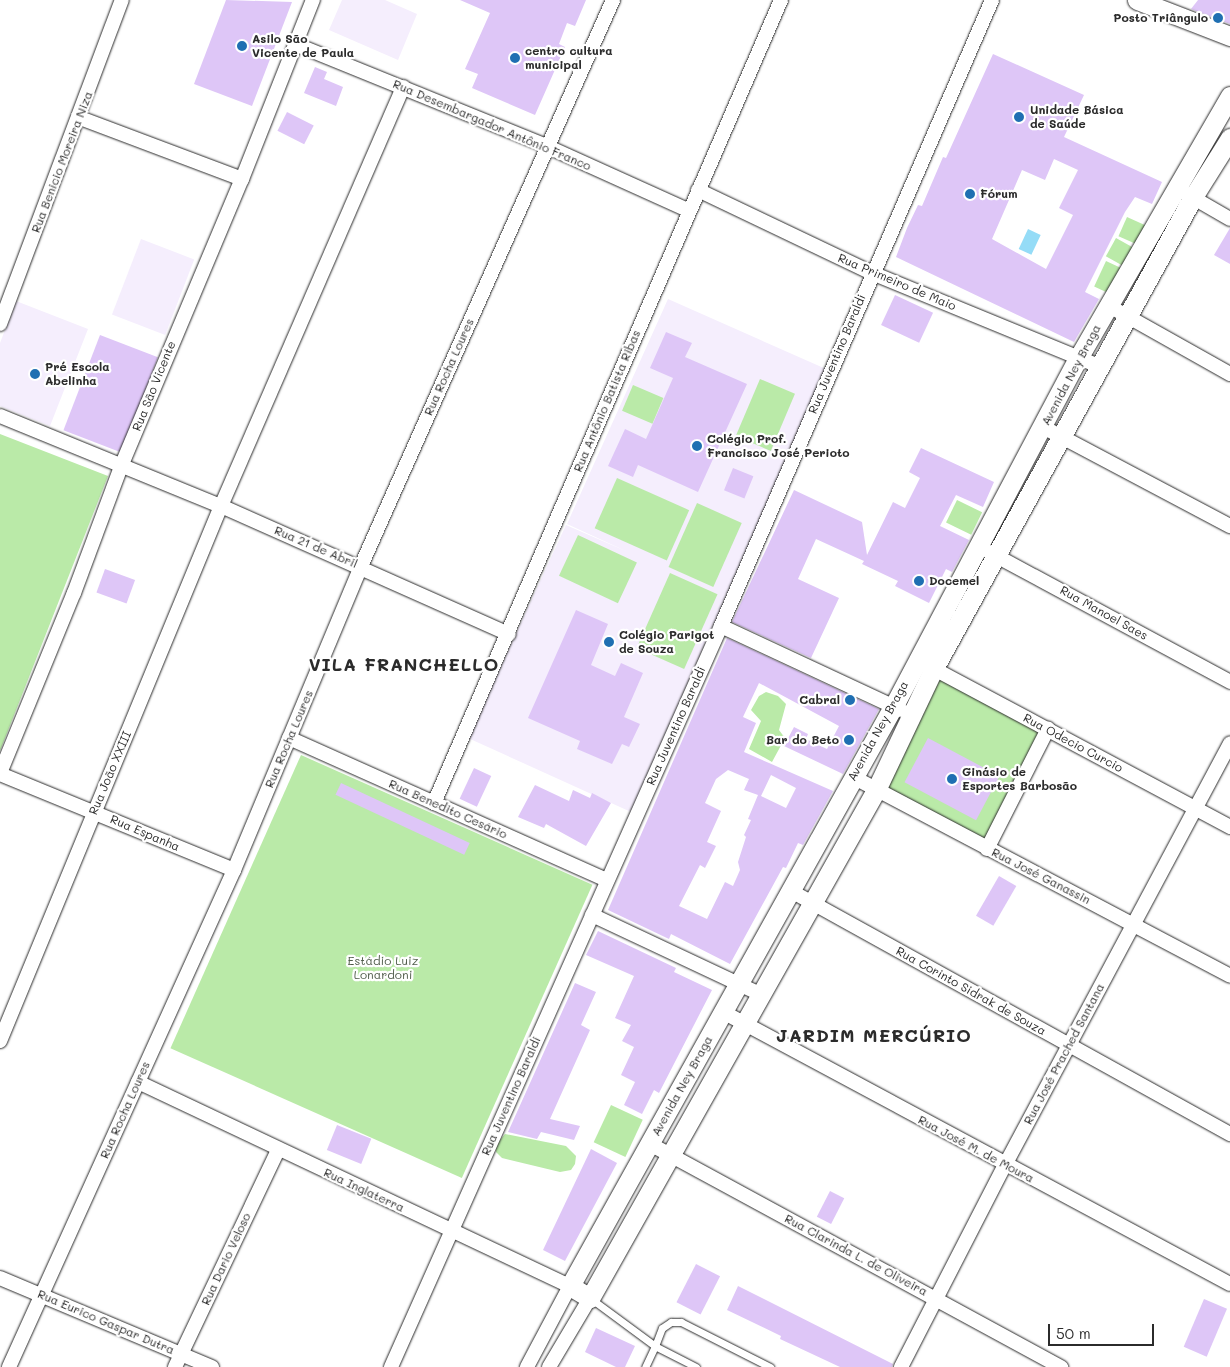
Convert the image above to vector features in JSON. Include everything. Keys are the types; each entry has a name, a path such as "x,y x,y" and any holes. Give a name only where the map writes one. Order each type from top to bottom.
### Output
{"street":[{"name":"Rua Benicio Moreira Niza","path":"0,324 80,118 122,0"},
{"name":"Rua São Vicente","path":"0,774 74,593 122,464 242,179 312,0"},
{"name":"Rua Rocha Loures","path":"10,1367 234,870 361,566 546,146 613,0"},
{"name":"Rua Antônio Batista Ribas","path":"434,803 509,634 688,210 781,0"},
{"name":"Rua Juventino Baraldi","path":"390,1367 721,626 992,0"},
{"path":"1137,0 1230,36"},
{"name":"Rua Desembargador Antônio Franco","path":"295,44 546,146 688,210"},
{"name":"Rua João XXIII","path":"0,1041 221,506 403,87"},
{"name":"Avenida Ney Braga","path":"527,1367 570,1286 791,891 852,776 894,705 916,659 1044,427 1079,356 1230,96"},
{"path":"80,118 242,179"},
{"name":"Avenida Ney Braga","path":"549,1367 813,904 876,790 934,668 998,555 1099,366 1129,316 1193,197 1230,138"},
{"path":"1175,188 1230,218"},
{"name":"Rua Primeiro de Maio","path":"698,190 872,274 1079,356 1099,366"},
{"path":"1109,306 1230,374"},
{"name":"Rua 21 de Abril","path":"0,416 122,464 221,506 361,566 509,634"},
{"path":"1044,427 1060,438 1230,526"},
{"name":"Rua Manoel Saes","path":"977,547 998,555 1230,682"},
{"path":"721,626 894,705 911,716"},
{"name":"Rua Odecio Curcio","path":"916,659 1230,827"},
{"path":"987,849 1048,729"},
{"name":"Rua Benedito Cesário","path":"289,738 607,880"},
{"name":"Rua José Prached Santana","path":"901,1367 1005,1165 1230,743"},
{"name":"Rua Espanha","path":"0,774 234,870"},
{"name":"Rua José Ganassin","path":"852,776 987,849 1134,923 1230,976"},
{"name":"Rua Corinto Sidrak de Souza","path":"791,891 1230,1134"},
{"path":"592,915 762,995"},
{"name":"Rua José M. de Moura","path":"723,1012 1005,1165 1230,1284"},
{"name":"Rua Inglaterra","path":"138,1082 278,1150 570,1286 590,1298"},
{"name":"Rua Clarinda L. de Oliveira","path":"650,1144 1061,1367"},
{"name":"Rua Dario Veloso","path":"175,1367 278,1150"},
{"name":"Rua Eurico Gaspar Dutra","path":"0,1278 212,1367"}],"lane":[{"path":"590,1298 655,1346 696,1367"},
{"path":"645,1367 662,1328 671,1322 681,1322 770,1367"}],"shaded area":[{"path":"342,0 385,0 417,14 398,60 329,30"},
{"path":"141,239 194,259 165,335 112,315"},
{"path":"668,299 826,369 631,812 468,738 566,525 628,552 567,524"},
{"name":"Pré Escola Abelinha","path":"16,301 88,329 50,426 0,406 0,343"}],"green space":[{"path":"1127,217 1145,225 1137,244 1118,236"},
{"path":"1116,238 1134,248 1124,267 1106,256"},
{"path":"1106,261 1123,269 1111,294 1094,286"},
{"path":"760,379 795,394 771,451 736,436"},
{"path":"633,385 663,398 652,424 622,411"},
{"path":"0,434 108,476 0,751"},
{"path":"617,478 689,510 667,560 595,528"},
{"path":"957,500 982,512 971,535 946,522"},
{"path":"697,503 742,523 713,587 669,567"},
{"path":"578,535 637,562 618,603 559,576"},
{"path":"670,573 718,594 684,669 637,648"},
{"path":"936,674 1045,729 987,843 878,788"},
{"path":"766,692 778,696 786,704 779,730 785,738 772,762 749,749 761,721 751,710 759,696"},
{"name":"Estádio Luiz Lonardoni","path":"301,755 592,885 462,1178 170,1048"},
{"path":"611,1105 643,1120 625,1157 594,1142"},
{"path":"505,1134 566,1146 576,1156 575,1164 571,1170 560,1172 502,1158 496,1152 496,1145"}],"water":[{"path":"1028,229 1041,235 1031,255 1019,249"}],"building":[{"name":"Asilo São Vicente de Paula","path":"226,0 292,2 252,106 194,84"},
{"name":"centro cultura municipal","path":"460,0 586,0 575,26 567,23 559,44 565,47 535,115 472,88 478,74 465,69 490,13"},
{"name":"Posto Triângulo","path":"1198,0 1230,0 1230,24 1191,9"},
{"path":"993,54 1084,95 1064,137 1162,182 1152,204 1135,197 1125,212 1085,292 1099,299 1074,342 896,257 918,205 922,206 943,157 946,158","holes":["1054,159 1078,170 1059,208 1073,215 1046,269 992,239 1022,170 1045,180"]},
{"path":"315,67 327,72 324,79 343,87 336,106 304,93"},
{"path":"287,112 314,126 304,144 277,131"},
{"path":"1230,228 1230,264 1214,255"},
{"path":"895,295 933,313 919,343 881,325"},
{"path":"666,332 692,343 685,357 747,384 698,492 638,465 633,477 608,466 625,429 646,439 673,378 650,368"},
{"path":"100,335 158,357 121,452 63,430"},
{"path":"921,448 994,482 983,507 956,495 940,526 969,540 952,572 946,569 929,603 895,586 898,581 862,564 864,561 816,539 798,579 839,598 811,658 732,622 794,490 862,522 867,555 893,502 905,508 920,478 909,472"},
{"path":"733,468 753,476 744,498 724,490"},
{"path":"105,569 135,580 127,603 96,592"},
{"path":"576,610 608,624 591,665 615,676 621,663 643,673 624,717 640,724 629,747 622,744 612,764 577,749 580,741 528,718"},
{"path":"727,638 879,709 843,774 784,746 794,727 808,734 806,739 827,749 839,726 759,683 743,717 756,723 744,752 833,791 803,845 798,843 786,868 783,867 730,964 671,934 669,939 608,910","holes":["728,770 749,779 744,790 758,795 748,819 751,820 744,835 746,837 738,862 740,870 733,886 725,882 707,919 679,906 700,865 705,868 716,846 707,842 721,811 705,803 716,779","771,775 796,788 786,808 761,796"]},
{"name":"Ginásio de Esportes Barbosão","path":"928,738 1000,776 976,820 905,782"},
{"path":"474,768 491,776 477,807 460,799"},
{"path":"341,783 470,843 464,855 336,795"},
{"path":"535,785 569,801 573,790 590,798 592,793 611,803 586,846 546,824 544,828 518,817"},
{"path":"999,876 1016,886 993,926 976,916"},
{"path":"598,931 676,968 674,972 712,990 659,1093 654,1090 642,1114 624,1105 635,1082 621,1075 634,1047 622,1041 631,1025 615,1018 634,976 586,955"},
{"path":"575,983 596,992 581,1025 590,1030 550,1119 580,1126 574,1140 541,1132 537,1139 508,1132"},
{"path":"337,1125 371,1139 361,1164 327,1150"},
{"path":"591,1149 617,1163 565,1261 543,1250"},
{"path":"830,1191 844,1198 831,1224 817,1217"},
{"path":"696,1264 720,1276 701,1315 676,1302"},
{"path":"738,1286 893,1364 892,1367 840,1367 780,1339 781,1336 727,1310"},
{"path":"1204,1299 1227,1309 1207,1357 1184,1347"},
{"path":"596,1328 635,1346 625,1367 616,1367 585,1352"}],"place":[{"name":"Posto Triângulo","path":"1218,18"},
{"name":"Asilo São Vicente de Paula","path":"242,46"},
{"name":"centro cultura municipal","path":"515,58"},
{"name":"Unidade Básica de Saúde","path":"1019,117"},
{"name":"Fórum","path":"970,194"},
{"name":"Pré Escola Abelinha","path":"35,374"},
{"name":"Colégio Prof. Francisco José Perioto","path":"697,446"},
{"name":"Docemel","path":"919,581"},
{"name":"Colégio Parigot de Souza","path":"609,642"},
{"name":"Cabral","path":"850,700"},
{"name":"Bar do Beto","path":"849,740"},
{"name":"Ginásio de Esportes Barbosão","path":"952,779"}],"district":[{"name":"VILA FRANCHELLO","path":"404,664"},
{"name":"JARDIM MERCÚRIO","path":"874,1035"}]}
